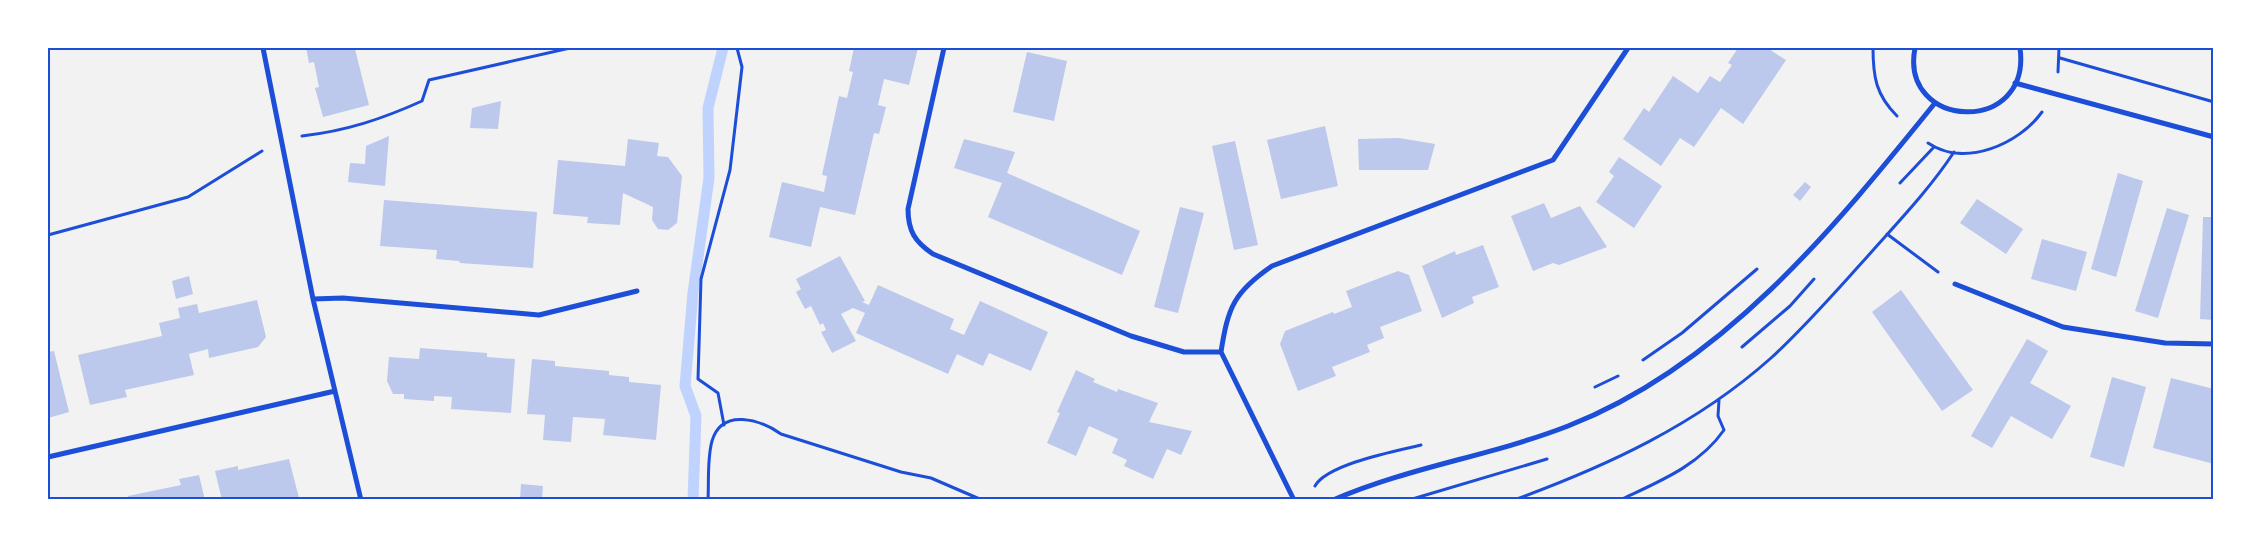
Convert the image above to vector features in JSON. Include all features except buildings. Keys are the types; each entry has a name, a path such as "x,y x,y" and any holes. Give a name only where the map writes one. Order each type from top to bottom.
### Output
{"street":[{"path":"263,48 283,139 313,299 360,500"},
{"path":"944,48 908,209 908,224 912,236 920,246 933,254 1131,336 1184,352 1221,352"},
{"path":"1294,500 1221,352 1225,327 1233,302 1249,282 1272,266 1553,160 1628,48"},
{"path":"1915,48 1913,61 1918,80 1935,102 1957,112 1980,112 2002,100 2015,83 2021,65 2020,48"},
{"path":"2015,83 2214,137"},
{"path":"1333,500 1366,486 1408,472 1509,448 1569,426 1622,401 1670,372 1725,331 1776,286 1912,132 1935,102"},
{"path":"1955,284 2064,327 2165,342 2214,344"},
{"path":"313,299 343,298 539,315 637,292"},
{"path":"48,458 335,391"}],"path":[{"path":"48,235 188,196 283,139 354,128 399,111 422,101 429,80 570,48"},
{"path":"724,425 718,393 698,379 701,279 730,170 742,67 737,48"},
{"path":"1873,48 1874,79 1882,98 1912,132 1934,147 1954,152 1984,150 2010,141 2033,123 2052,93"},
{"path":"2060,58 2214,102"},
{"path":"1514,500 1604,465 1668,432 1719,400 1770,358 1828,300 1887,234 1944,167 1954,152"},
{"path":"1887,234 1955,284"},
{"path":"1642,360 1682,333 1762,265"},
{"path":"1592,388 1627,372"},
{"path":"1620,500 1681,471 1717,441 1724,430 1718,416 1719,400"},
{"path":"708,500 710,453 713,438 724,425 742,418 757,422 781,434 901,472 931,478 982,500"},
{"path":"1311,493 1319,479 1335,471 1375,456 1430,443"}],"waterway":[{"path":"693,500 696,416 685,386 693,293 709,178 708,108 723,48"}]}
